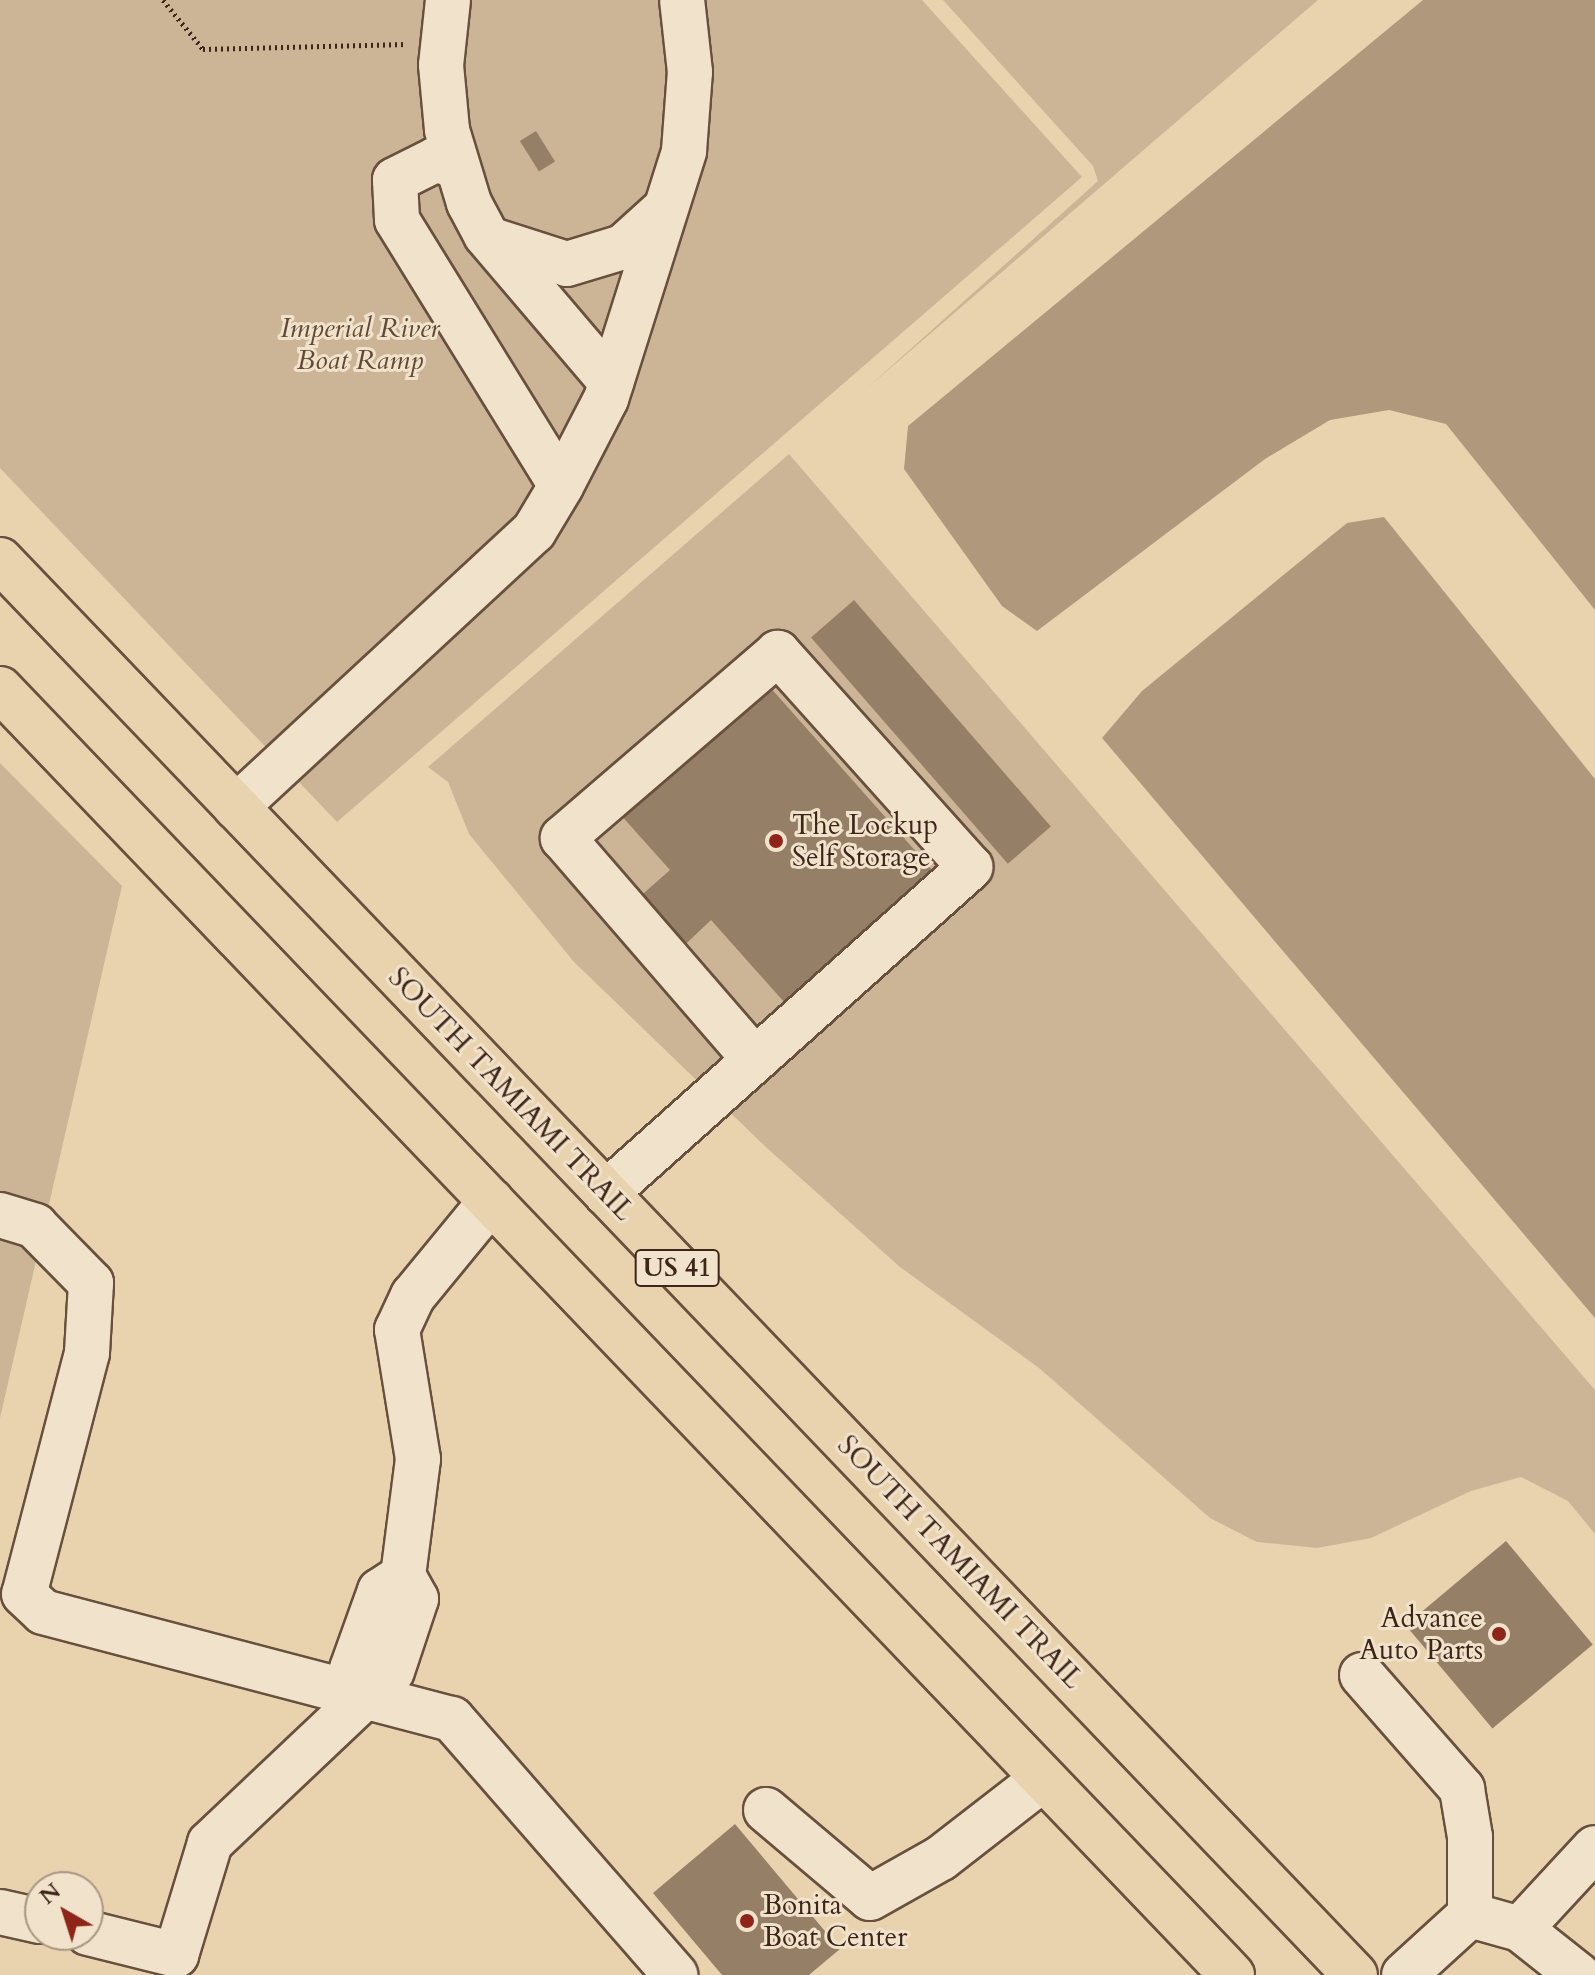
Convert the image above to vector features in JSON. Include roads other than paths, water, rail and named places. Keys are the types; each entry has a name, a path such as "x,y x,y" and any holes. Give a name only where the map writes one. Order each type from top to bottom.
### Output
{"main road":[{"name":"SOUTH TAMIAMI TRAIL","path":"0,560 1355,1975"},
{"name":"US 41","path":"0,689 1232,1975"}],"lane":[{"path":"448,0 444,43 456,167 486,235 611,382"},
{"path":"236,807 534,531 561,486 611,382 684,151 690,72 682,0"},
{"path":"456,167 437,159 395,180 397,220 561,486"},
{"path":"486,235 519,255 567,264 623,247 664,210"},
{"path":"606,1193 753,1057 970,867 778,653 563,838 753,1057"},
{"path":"104,1938 185,1965 210,1843 306,1758 359,1695 392,1671 416,1599 403,1576 418,1459 397,1330 413,1296 491,1201"},
{"path":"0,1215 35,1226 91,1283 87,1353 24,1594 43,1612 452,1719 675,1975"},
{"path":"1362,1675 1462,1789 1470,1915"},
{"path":"766,1810 870,1898 941,1858 1043,1779"},
{"path":"1520,1929 1595,1848"},
{"path":"0,1912 24,1917"},
{"path":"1470,1915 1520,1929 1578,1975"},
{"path":"1404,1975 1470,1915"}],"place":[{"name":"The Lockup Self Storage","path":"776,841"},
{"name":"Advance Auto Parts","path":"1499,1634"},
{"name":"Bonita Boat Center","path":"747,1921"}],"park label":[{"name":"Imperial River Boat Ramp","path":"360,344"}]}
